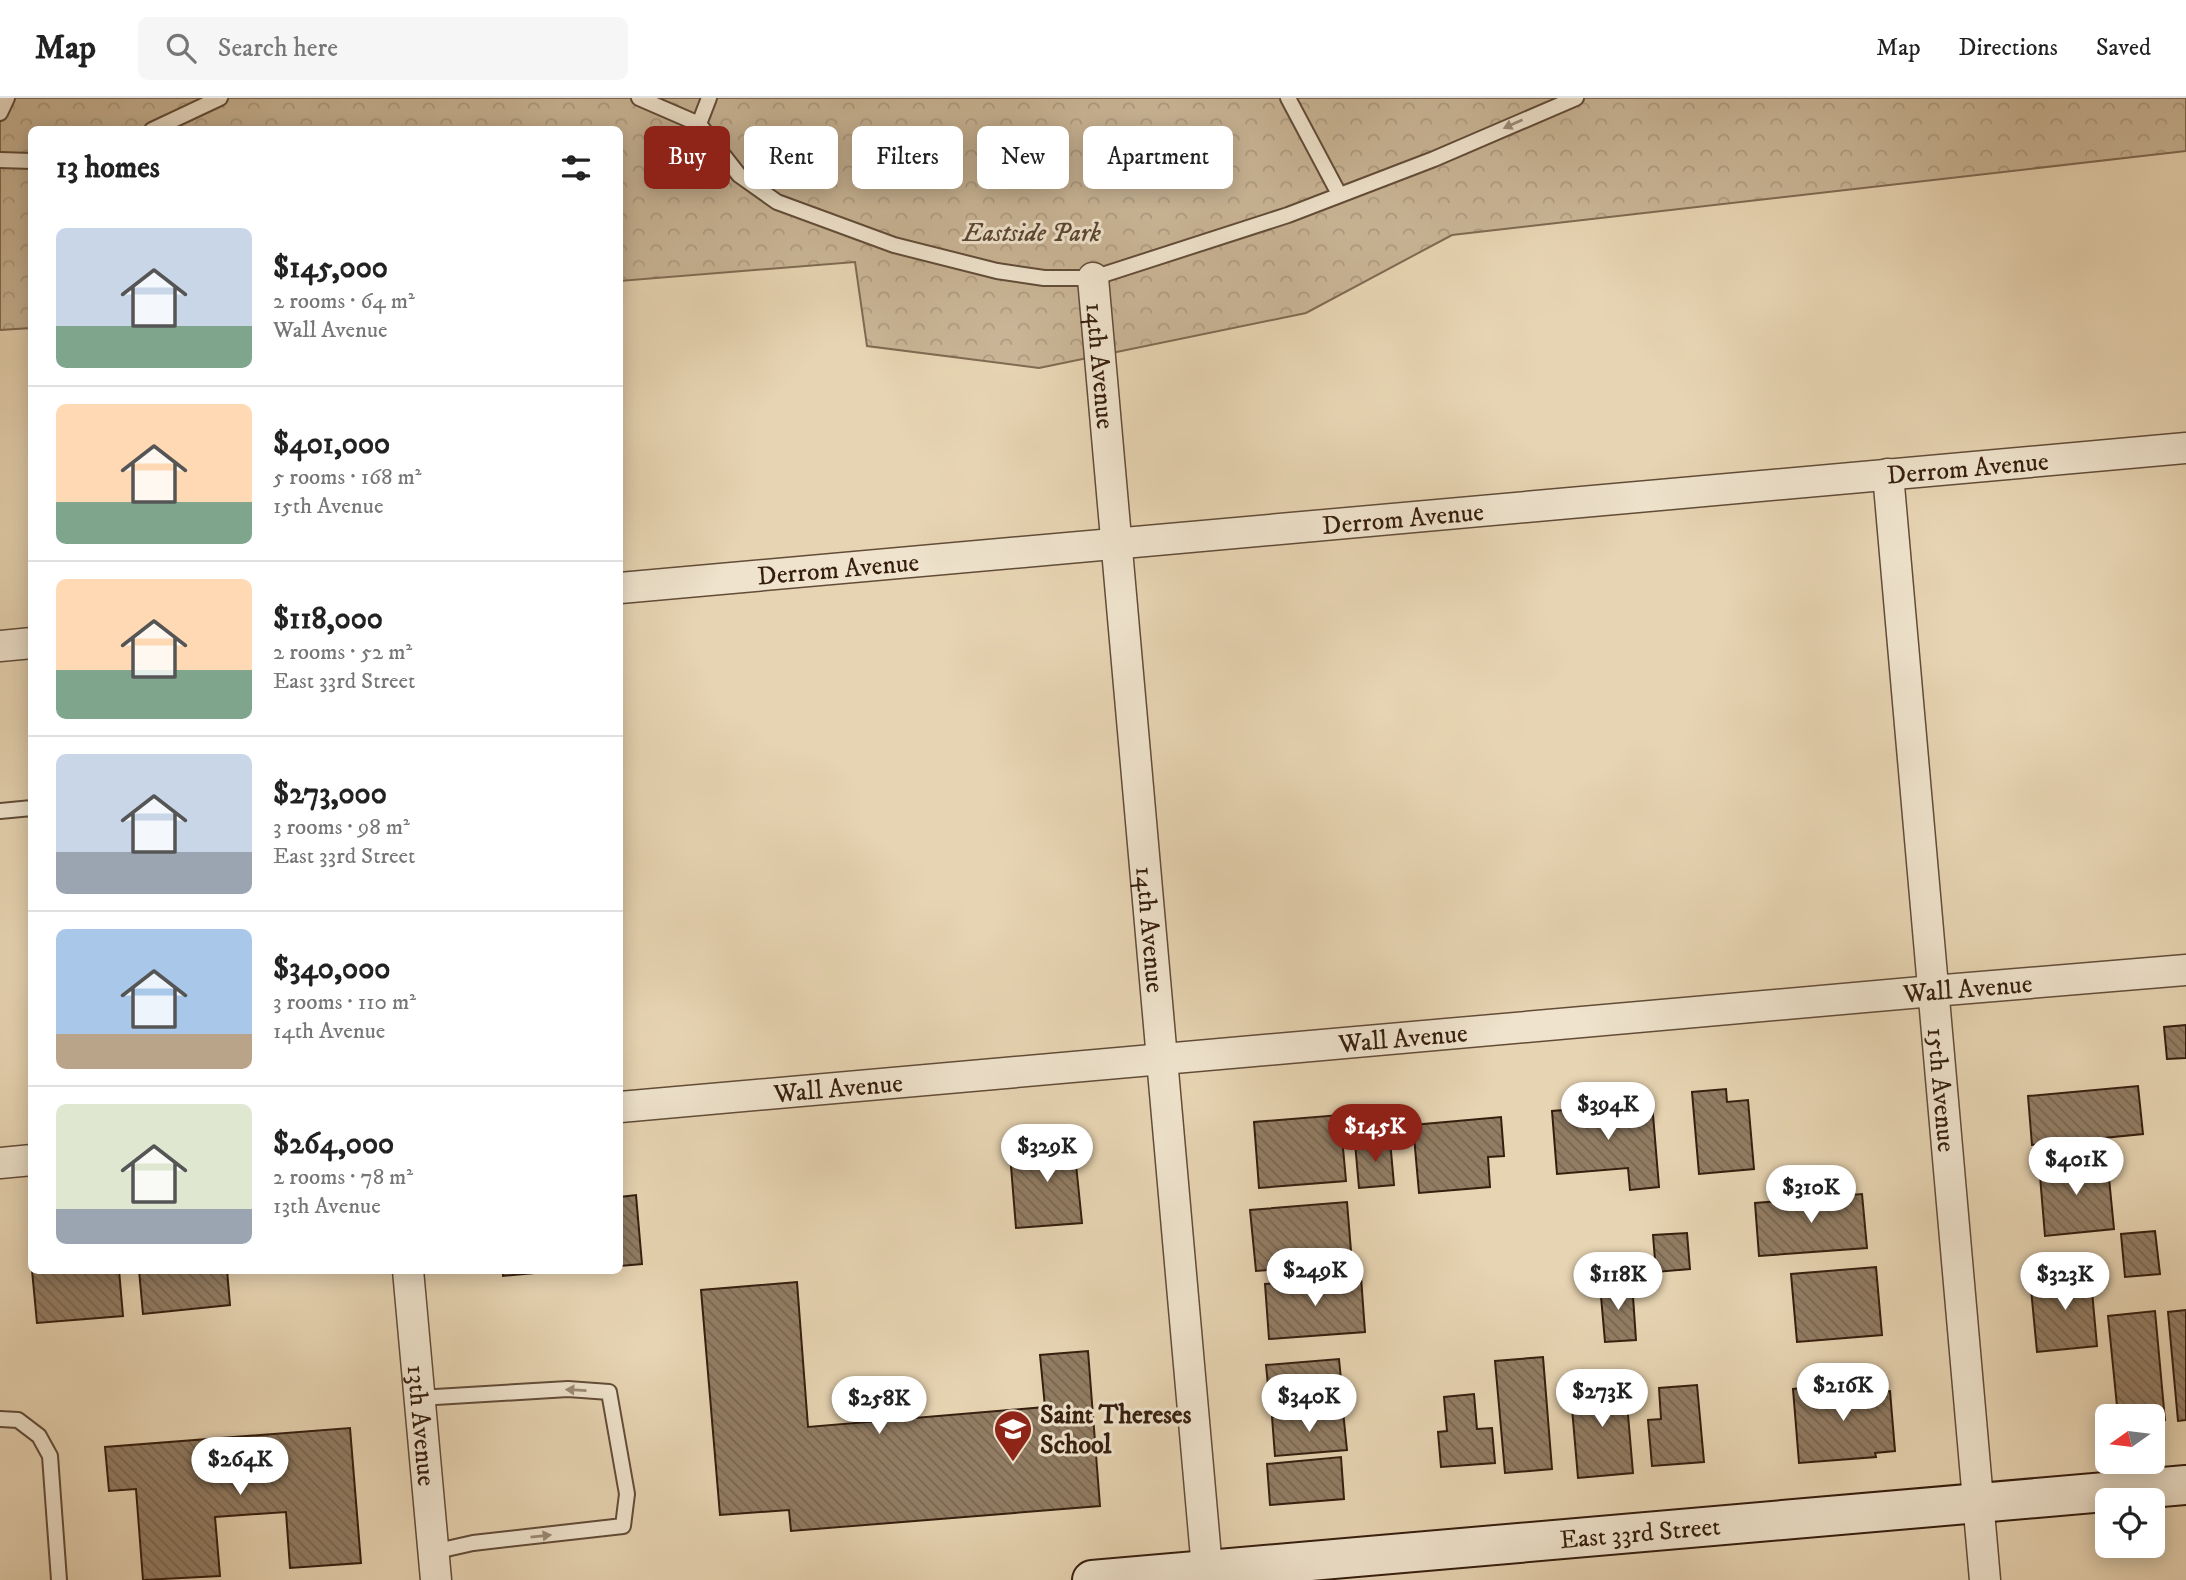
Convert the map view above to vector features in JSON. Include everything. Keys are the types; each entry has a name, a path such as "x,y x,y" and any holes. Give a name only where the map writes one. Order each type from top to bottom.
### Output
{"main road":[{"name":"East 33rd Street","path":"1092,1580 1208,1575 2186,1485"}],"street":[{"name":"14th Avenue","path":"1093,278 1208,1575"},
{"name":"Derrom Avenue","path":"623,588 2186,447"},
{"name":"15th Avenue","path":"1888,474 1984,1580"},
{"path":"0,646 28,643"},
{"name":"Wall Avenue","path":"623,1107 2186,970"},
{"path":"0,1163 28,1160"},
{"name":"13th Avenue","path":"408,1274 434,1566"}],"lane":[{"path":"0,113 7,98"},
{"path":"160,126 220,98"},
{"path":"639,98 699,124 739,175 777,202 894,245 997,271 1044,278 1093,278 1288,215 1434,159 1576,98"},
{"path":"699,124 709,98"},
{"path":"1288,98 1339,194"},
{"path":"0,160 28,161"},
{"path":"0,811 28,808"},
{"path":"419,1398 568,1389 609,1392 627,1494 623,1526 473,1543 434,1566"},
{"path":"0,1419 19,1420 38,1436 50,1456 59,1580"}],"green space":[{"name":"Eastside Park","path":"0,98 2186,98 2186,151 1452,235 1306,313 1039,368 867,346 855,262 623,281 623,126 28,126 28,328 0,330"}],"building":[{"path":"2186,1025 2186,1058 2167,1059 2164,1027"},
{"path":"2138,1086 2143,1134 2032,1145 2028,1096"},
{"path":"1726,1089 1727,1102 1748,1100 1754,1169 1699,1174 1692,1092"},
{"path":"1652,1103 1659,1187 1630,1190 1628,1168 1557,1174 1552,1111"},
{"path":"1340,1115 1346,1181 1259,1188 1254,1122"},
{"path":"1501,1117 1504,1156 1488,1157 1490,1187 1419,1193 1413,1125"},
{"path":"1073,1135 1082,1223 1016,1228 1010,1154 1038,1152 1037,1138"},
{"path":"1390,1140 1394,1185 1359,1188 1355,1143"},
{"path":"2107,1158 2114,1229 2045,1236 2039,1164"},
{"path":"1862,1194 1867,1248 1759,1256 1755,1203"},
{"path":"636,1195 642,1264 623,1266 623,1197"},
{"path":"1347,1202 1352,1263 1256,1271 1250,1210"},
{"path":"2155,1231 2160,1274 2125,1277 2121,1234"},
{"path":"1687,1233 1690,1269 1656,1272 1653,1235"},
{"path":"1876,1267 1882,1335 1797,1342 1791,1274"},
{"path":"2090,1269 2097,1346 2037,1352 2031,1289 2046,1288 2045,1273"},
{"path":"32,1274 119,1274 123,1316 37,1323"},
{"path":"139,1274 227,1274 230,1305 143,1314"},
{"path":"1361,1277 1365,1332 1269,1339 1265,1284"},
{"path":"797,1282 808,1427 1045,1407 1040,1355 1088,1351 1100,1506 791,1531 789,1510 720,1515 701,1290"},
{"path":"1632,1282 1636,1340 1605,1342 1600,1285"},
{"path":"2186,1310 2186,1420 2178,1421 2168,1312"},
{"path":"2155,1311 2164,1404 2117,1404 2108,1316"},
{"path":"1543,1357 1552,1469 1505,1473 1495,1361"},
{"path":"1339,1359 1343,1400 1270,1406 1266,1365"},
{"path":"1625,1380 1633,1473 1578,1478 1570,1385"},
{"path":"1870,1382 1871,1393 1890,1391 1895,1451 1875,1453 1876,1457 1799,1463 1793,1389"},
{"path":"1697,1385 1704,1462 1652,1466 1648,1420 1661,1419 1659,1388"},
{"path":"1474,1394 1477,1429 1492,1428 1495,1463 1441,1467 1438,1432 1447,1431 1444,1397"},
{"path":"1343,1411 1347,1450 1275,1456 1272,1417"},
{"path":"350,1428 361,1563 290,1568 286,1512 215,1517 220,1576 143,1580 136,1489 109,1491 105,1447"},
{"path":"1341,1457 1344,1499 1270,1505 1267,1464"}],"place":[{"name":"Saint Thereses School","path":"1013,1463"}]}
